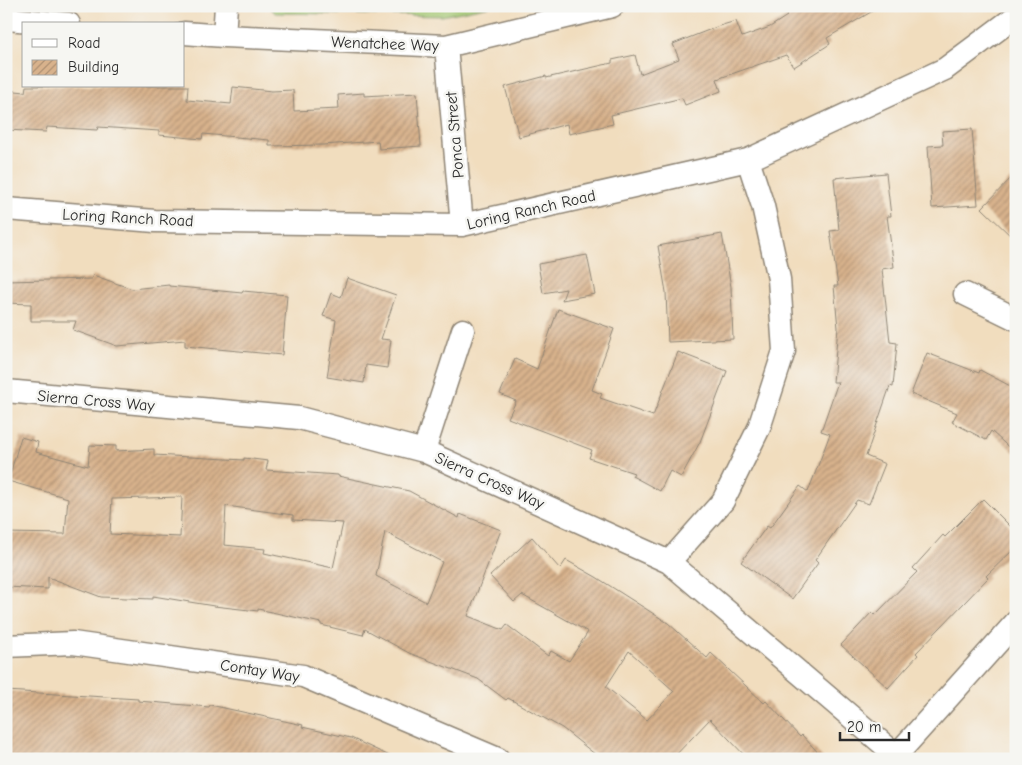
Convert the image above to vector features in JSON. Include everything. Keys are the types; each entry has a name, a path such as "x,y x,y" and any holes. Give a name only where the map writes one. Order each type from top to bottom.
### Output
{"street":[{"path":"224,36 226,6"},
{"name":"Wenatchee Way","path":"185,33 446,46 612,6"},
{"name":"Loring Ranch Road","path":"6,209 155,221 462,225 748,160 945,69 1016,16"},
{"path":"6,19 43,22"},
{"name":"Ponca Street","path":"446,46 462,225"},
{"path":"669,562 723,502 759,428 784,350 779,279 763,206 748,160"},
{"path":"965,294 1016,319"},
{"path":"424,451 464,330"},
{"name":"Sierra Cross Way","path":"6,391 299,418 424,451 669,562 894,757"},
{"path":"894,757 1016,622"},
{"name":"Contay Way","path":"6,646 73,643 303,676 498,759"}],"green space":[{"path":"269,6 490,6 442,16 275,13"}],"building":[{"path":"780,6 881,6 827,38 830,44 794,67 786,55 717,79 721,91 685,105 682,98 611,115 613,124 569,134 567,124 519,137 505,87 546,76 546,78 612,63 612,60 635,55 640,74 679,59 673,44 719,26 736,21 742,37 770,27 787,16"},
{"path":"185,86 188,86 187,100 231,104 233,87 272,91 293,90 294,111 339,109 338,95 364,93 364,96 417,93 421,146 379,149 378,141 269,146 269,140 203,134 202,139 159,135 159,131 98,127 97,130 47,127 46,132 6,130 6,90 25,92 26,88 185,88"},
{"path":"972,129 978,205 932,208 928,146 943,145 942,131"},
{"path":"886,173 891,216 887,216 894,267 882,269 890,342 897,343 893,387 890,386 866,456 885,464 869,504 857,500 815,560 818,563 792,599 741,562 767,526 770,528 800,486 808,492 830,434 821,431 838,382 833,382 838,328 834,286 838,286 830,231 839,230 834,178"},
{"path":"1016,173 1016,241 982,208"},
{"path":"722,234 731,287 733,339 668,342 666,292 658,246"},
{"path":"587,255 595,294 562,300 566,289 543,293 538,264"},
{"path":"93,275 132,289 169,285 242,293 243,291 287,295 282,355 185,346 185,340 117,346 73,330 76,321 31,321 31,304 6,303 6,281 91,279"},
{"path":"347,278 396,295 381,339 391,340 387,368 366,365 364,383 327,377 336,320 323,316 331,293 341,297"},
{"path":"558,309 614,329 592,390 602,394 600,398 653,416 678,352 727,371 700,442 681,477 670,471 660,491 632,476 634,473 589,458 592,450 508,418 516,401 500,394 515,359 537,369"},
{"path":"927,353 979,373 980,370 1016,389 1016,454 991,431 986,440 952,422 957,413 911,394"},
{"path":"21,437 38,442 36,452 88,466 90,445 116,446 116,451 154,449 154,455 244,460 244,458 268,461 266,470 338,475 409,491 459,518 460,514 501,530 468,616 503,630 507,625 548,656 551,651 569,661 588,632 522,595 514,602 490,576 532,537 560,569 566,560 668,623 707,658 711,653 764,703 766,701 824,759 748,759 710,719 672,759 601,759 562,728 508,698 506,700 478,679 409,653 365,629 363,635 321,625 321,623 258,609 258,611 214,606 153,596 153,599 101,597 48,577 48,589 6,587 6,533 65,534 68,498 8,481","holes":["182,497 180,537 110,534 112,499","226,506 293,515 293,520 343,523 333,568 264,553 265,549 224,545","385,532 442,562 426,602 376,576","629,651 674,691 647,720 606,687"]},
{"path":"983,499 1016,532 1016,547 986,576 988,578 916,653 918,655 888,688 841,645 872,612 875,615 917,572 913,568 943,535 945,537"},
{"path":"6,691 138,699 138,701 209,707 210,705 303,725 302,727 351,738 396,759 6,759"}]}
